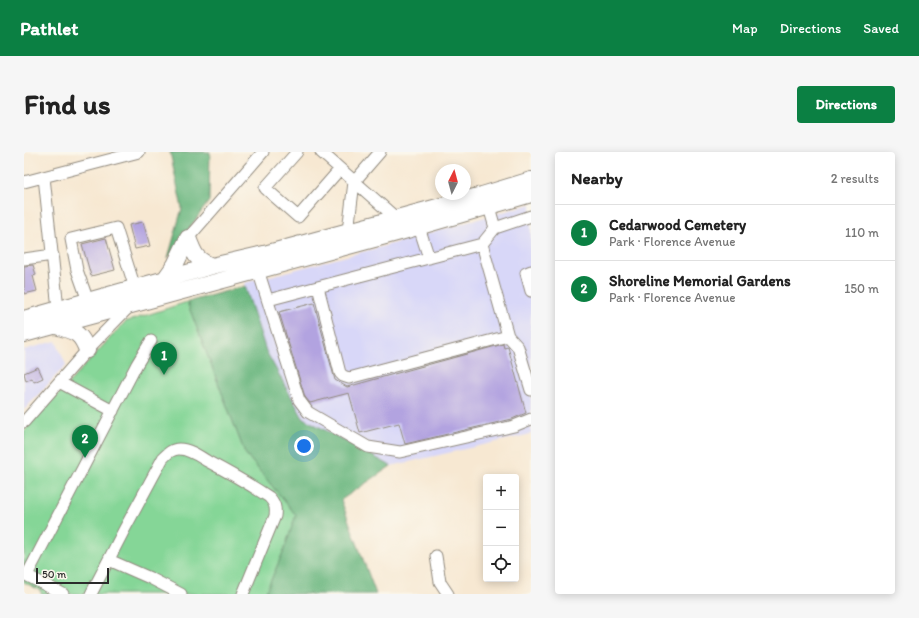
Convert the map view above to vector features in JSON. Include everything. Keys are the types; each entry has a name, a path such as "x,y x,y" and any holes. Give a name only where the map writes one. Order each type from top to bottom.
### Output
{"highway":[{"path":"24,319 212,266 268,253 482,195 531,180"},
{"path":"24,334 419,227 531,194"},
{"path":"188,238 194,254 204,263 212,266"},
{"path":"165,279 175,265 188,238"},
{"path":"56,326 72,331 81,337 88,350"}],"street":[{"path":"24,182 139,152"},
{"path":"188,238 263,152"},
{"path":"297,152 265,188 298,217 340,169"},
{"path":"321,152 396,218"},
{"path":"348,231 354,182 380,152"},
{"path":"44,176 52,240 58,309"},
{"path":"489,207 495,228"},
{"path":"268,300 482,244 495,228 531,216"},
{"path":"419,227 429,258"},
{"path":"52,240 71,240 116,228 135,288"},
{"path":"71,240 77,270 88,301"},
{"path":"482,244 508,336 518,347 531,390"},
{"path":"24,259 53,255"},
{"path":"258,270 298,400 308,412 368,447 400,452 514,426 531,419"},
{"path":"531,271 526,273 531,291"},
{"path":"318,287 340,373 349,378 508,336"},
{"path":"24,422 88,350 131,305"},
{"path":"63,594 25,574 137,364 151,341"},
{"path":"59,382 113,411"},
{"path":"91,594 163,458 167,453 174,449 186,450 227,471 270,497 275,506 275,516 243,594"},
{"path":"436,556 440,582 448,594"},
{"path":"109,560 150,578 181,594"}],"shaded area":[{"path":"531,204 531,434 391,466 303,418 266,351 244,283 381,247"},
{"path":"56,341 66,365 24,410 24,350"}],"green space":[{"path":"170,152 210,152 209,201 168,258 182,208"},
{"path":"245,286 266,351 303,418 391,466 341,500 376,594 265,594 284,550 296,515 245,453 187,302"},
{"path":"187,302 245,453 296,515 284,550 265,594 41,594 41,591 24,582 24,431 125,322"}],"building":[{"path":"143,222 150,246 135,249 129,225"},
{"path":"106,238 115,270 91,276 82,244"},
{"path":"33,265 36,275 33,276 37,291 24,294 24,266"},
{"path":"314,303 335,380 347,387 503,344 504,348 508,347 526,413 512,419 405,444 399,423 360,433 349,393 310,403 305,397 279,312"},
{"path":"38,367 43,378 34,382 32,378 26,381 24,373"}],"place":[{"name":"Cedarwood Cemetery","path":"164,375"},
{"name":"Shoreline Memorial Gardens","path":"85,458"}]}
